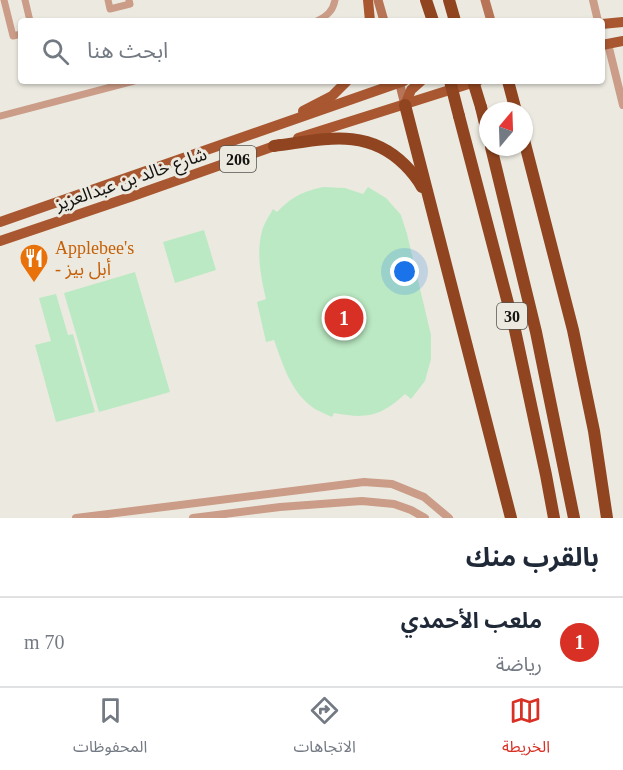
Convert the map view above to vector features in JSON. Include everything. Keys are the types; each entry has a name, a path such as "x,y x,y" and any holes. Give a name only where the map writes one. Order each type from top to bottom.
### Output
{"highway":[{"path":"426,0 432,18"},
{"path":"449,0 454,18"},
{"path":"474,84 479,102"},
{"path":"509,84 514,102"},
{"name":"30","path":"448,87 459,116 515,330 554,518"},
{"path":"405,105 512,518"},
{"path":"274,146 348,139 376,144 398,158 415,174 433,210"},
{"name":"30","path":"493,156 537,332 574,518"},
{"path":"528,156 573,330 594,431 607,518"}],"main road":[{"path":"368,0 370,18"},
{"path":"378,0 383,18"},
{"path":"485,0 490,18"},
{"path":"605,24 623,22"},
{"path":"605,44 623,41"},
{"path":"272,127 332,96 344,84"},
{"name":"شارع خالد بن عبدالعزيز","path":"0,222 395,84"},
{"path":"401,84 405,105"},
{"path":"405,105 411,90 418,84"},
{"name":"شارع خالد بن عبدالعزيز","path":"0,241 274,146 405,105 448,87 463,84"},
{"path":"122,180 127,180 134,188 130,197"}],"street":[{"path":"4,0 13,36 18,35"},
{"path":"25,0 29,18"},
{"path":"108,0 110,9 130,4 129,0"},
{"path":"323,18 327,16 335,0"},
{"path":"592,0 597,18"},
{"path":"605,44 623,105"},
{"path":"0,116 123,84"},
{"path":"76,518 364,482 392,484 424,497 449,518"},
{"path":"279,492 280,507"},
{"path":"262,494 265,510"},
{"path":"193,518 280,507 362,501 394,504 424,518"}],"green space":[{"path":"323,187 345,188 363,194 368,187 386,198 401,215 431,335 431,359 425,381 411,399 405,394 388,408 364,416 334,413 332,417 315,409 300,395 289,378 274,340 266,342 257,302 266,299 259,248 262,231 270,214 273,209 277,212 298,195"},
{"path":"204,230 216,270 175,283 163,242"},
{"path":"135,272 170,392 99,412 64,293"},
{"path":"56,294 68,335 73,334 95,412 56,422 35,345 51,341 39,298"}],"place":[{"name":"Applebee's - أبل بيز","path":"34,284"},
{"name":"ملعب الأحمدي","path":"344,318"}]}
